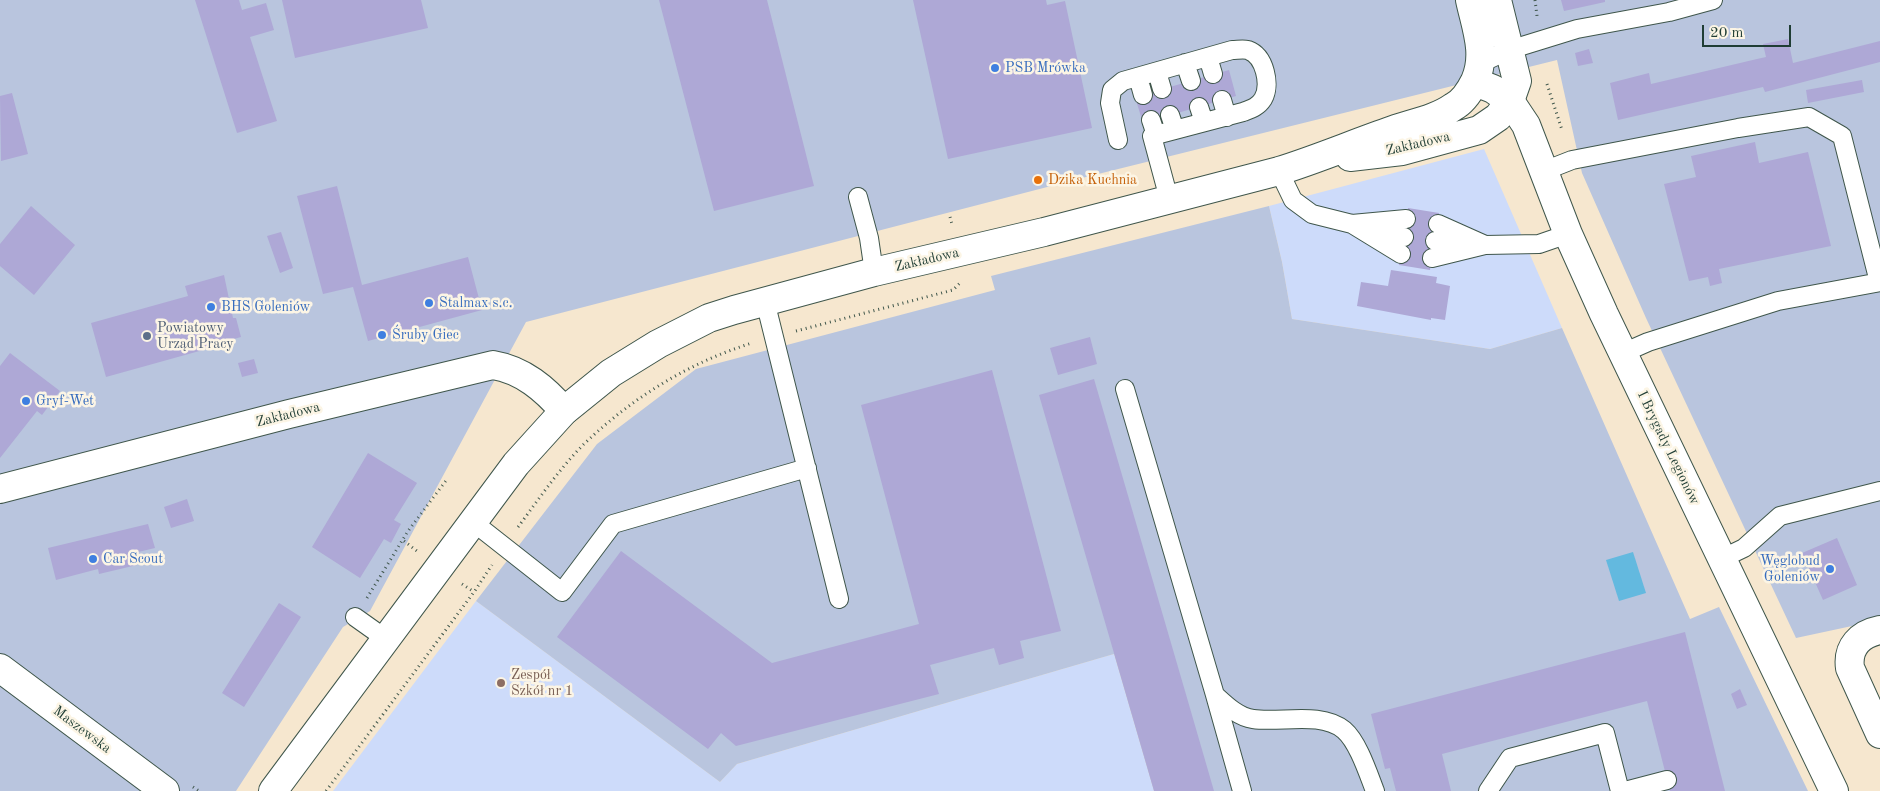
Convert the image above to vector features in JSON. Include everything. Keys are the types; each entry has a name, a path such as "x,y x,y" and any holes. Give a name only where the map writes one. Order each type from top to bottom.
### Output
{"street":[{"path":"1470,0 1481,40 1478,72"},
{"path":"1498,0 1517,81 1510,101"},
{"name":"I Brygady Legionów","path":"1478,72 1493,89 1510,101 1526,125 1568,234 1623,353 1834,791"},
{"name":"Zakładowa","path":"273,791 516,464 564,411 611,373 658,344 709,318 765,301 874,272 1044,232 1314,161 1453,108 1465,98 1478,72"},
{"name":"Zakładowa","path":"1314,161 1402,151 1479,130 1498,117 1510,101"},
{"name":"Zakładowa","path":"0,488 493,365 508,367 533,381 549,394 564,411"},
{"path":"1880,630 1869,632 1856,642 1849,658 1850,668 1880,734"},
{"name":"Maszewska","path":"0,668 165,791"}],"lane":[{"path":"1478,72 1509,50 1577,29 1669,12 1713,0"},
{"path":"1118,140 1110,103 1112,90 1123,81 1232,50 1248,50 1259,57 1265,72 1266,87 1264,98 1257,107 1224,108 1172,123 1153,131 1168,199"},
{"path":"1208,57 1213,74"},
{"path":"1185,63 1191,81"},
{"path":"1157,72 1162,89"},
{"path":"1138,77 1143,95"},
{"path":"1544,171 1572,160 1738,128 1810,117 1842,136 1880,282 1778,301 1648,342 1623,353"},
{"path":"1279,171 1293,200 1312,214 1352,224 1404,237 1352,224"},
{"path":"858,197 869,238 874,272"},
{"path":"1438,224 1485,245"},
{"path":"1433,250 1485,245 1538,244 1568,234"},
{"path":"765,301 839,599"},
{"path":"1125,389 1242,791"},
{"path":"473,522 562,592 613,524 807,468"},
{"path":"1721,559 1744,548 1780,516 1880,491"},
{"path":"355,617 386,639"},
{"path":"1215,695 1233,711 1252,719 1325,720 1344,730 1356,746 1375,791"},
{"path":"1488,791 1510,758 1605,733 1620,791"},
{"path":"1625,791 1667,780"}],"path":[{"path":"326,791 474,592 504,546 563,468 584,445 634,402 695,365 721,353 774,337 953,290 963,280"},
{"path":"355,617 404,541 408,531 448,478"}],"shaded area":[{"path":"0,0 1880,0 1880,620 1796,638 1646,318 1582,173 1557,60 1082,178 526,322 370,611 343,627 236,791 0,791"},
{"path":"1484,149 1562,328 1490,349 1292,319 1282,262 1269,206"},
{"path":"1269,206 1282,262 1292,319 1490,349 1562,328 1690,619 1719,607 1808,791 1154,791 1114,654 737,764 720,782 476,601 597,444 696,369 995,290 991,276"},
{"name":"Zespół Szkół nr 1","path":"476,601 720,782 737,764 1114,654 1154,791 333,791"}],"water":[{"path":"1633,552 1646,593 1619,601 1606,560"}],"building":[{"path":"195,0 239,0 242,10 266,3 274,30 250,37 277,121 237,133"},
{"path":"282,0 421,0 428,28 295,58"},
{"path":"659,0 767,0 814,186 714,211"},
{"name":"PSB Mrówka","path":"913,0 1046,0 1047,5 1065,1 1092,128 948,159"},
{"path":"1561,0 1605,0 1605,2 1564,11"},
{"path":"1788,39 1793,63 1880,41 1880,62 1765,92 1763,87 1618,120 1610,83 1649,73 1651,84 1766,57 1763,44"},
{"path":"1589,49 1593,63 1578,66 1575,53"},
{"path":"1229,70 1236,96 1143,123 1135,97"},
{"path":"1862,80 1864,92 1808,103 1806,90"},
{"path":"12,93 28,154 1,161 0,96"},
{"path":"1755,142 1759,163 1808,152 1831,246 1719,269 1722,283 1710,286 1708,277 1689,281 1664,184 1696,177 1691,156"},
{"path":"337,186 362,285 468,257 482,310 368,341 353,287 323,294 297,196"},
{"path":"31,206 75,245 34,295 0,266 0,244"},
{"path":"1408,208 1439,213 1430,270 1399,265"},
{"path":"281,232 293,268 280,273 267,236"},
{"path":"1391,270 1437,277 1436,283 1450,286 1445,320 1431,318 1431,320 1357,306 1361,282 1388,286"},
{"name":"Powiatowy Urząd Pracy","path":"224,275 233,318 236,318 241,337 202,348 203,350 106,377 91,323 188,296 185,286"},
{"path":"1090,337 1097,364 1058,375 1050,348"},
{"name":"Gryf-Wet","path":"10,353 60,391 42,415 37,411 0,458 0,366"},
{"path":"254,359 258,373 242,377 238,363"},
{"path":"992,370 1061,631 1020,641 1024,658 999,665 994,648 930,665 939,694 736,746 721,733 708,749 557,637 621,551 772,663 919,624 861,405"},
{"path":"1094,379 1214,791 1154,791 1039,395"},
{"path":"368,453 417,483 394,520 401,524 391,543 384,539 360,578 312,547"},
{"path":"187,499 194,521 171,528 164,507"},
{"name":"Car Scout","path":"148,524 155,548 134,553 137,565 99,574 98,569 56,580 48,548"},
{"name":"Węglobud Goleniów","path":"1837,538 1857,585 1823,600 1802,553"},
{"path":"279,603 301,617 244,707 222,693"},
{"path":"1685,632 1725,791 1670,791 1647,701 1442,754 1451,791 1396,791 1390,768 1385,769 1371,714"},
{"path":"1740,689 1747,705 1737,709 1731,694"}],"place":[{"name":"PSB Mrówka","path":"995,68"},
{"name":"Dzika Kuchnia","path":"1038,180"},
{"name":"Stalmax s.c.","path":"429,303"},
{"name":"BHS Goleniów","path":"211,307"},
{"name":"Śruby Giec","path":"382,335"},
{"name":"Powiatowy Urząd Pracy","path":"147,336"},
{"name":"Gryf-Wet","path":"26,401"},
{"name":"Car Scout","path":"93,559"},
{"name":"Węglobud Goleniów","path":"1830,569"},
{"name":"Zespół Szkół nr 1","path":"501,683"}]}
